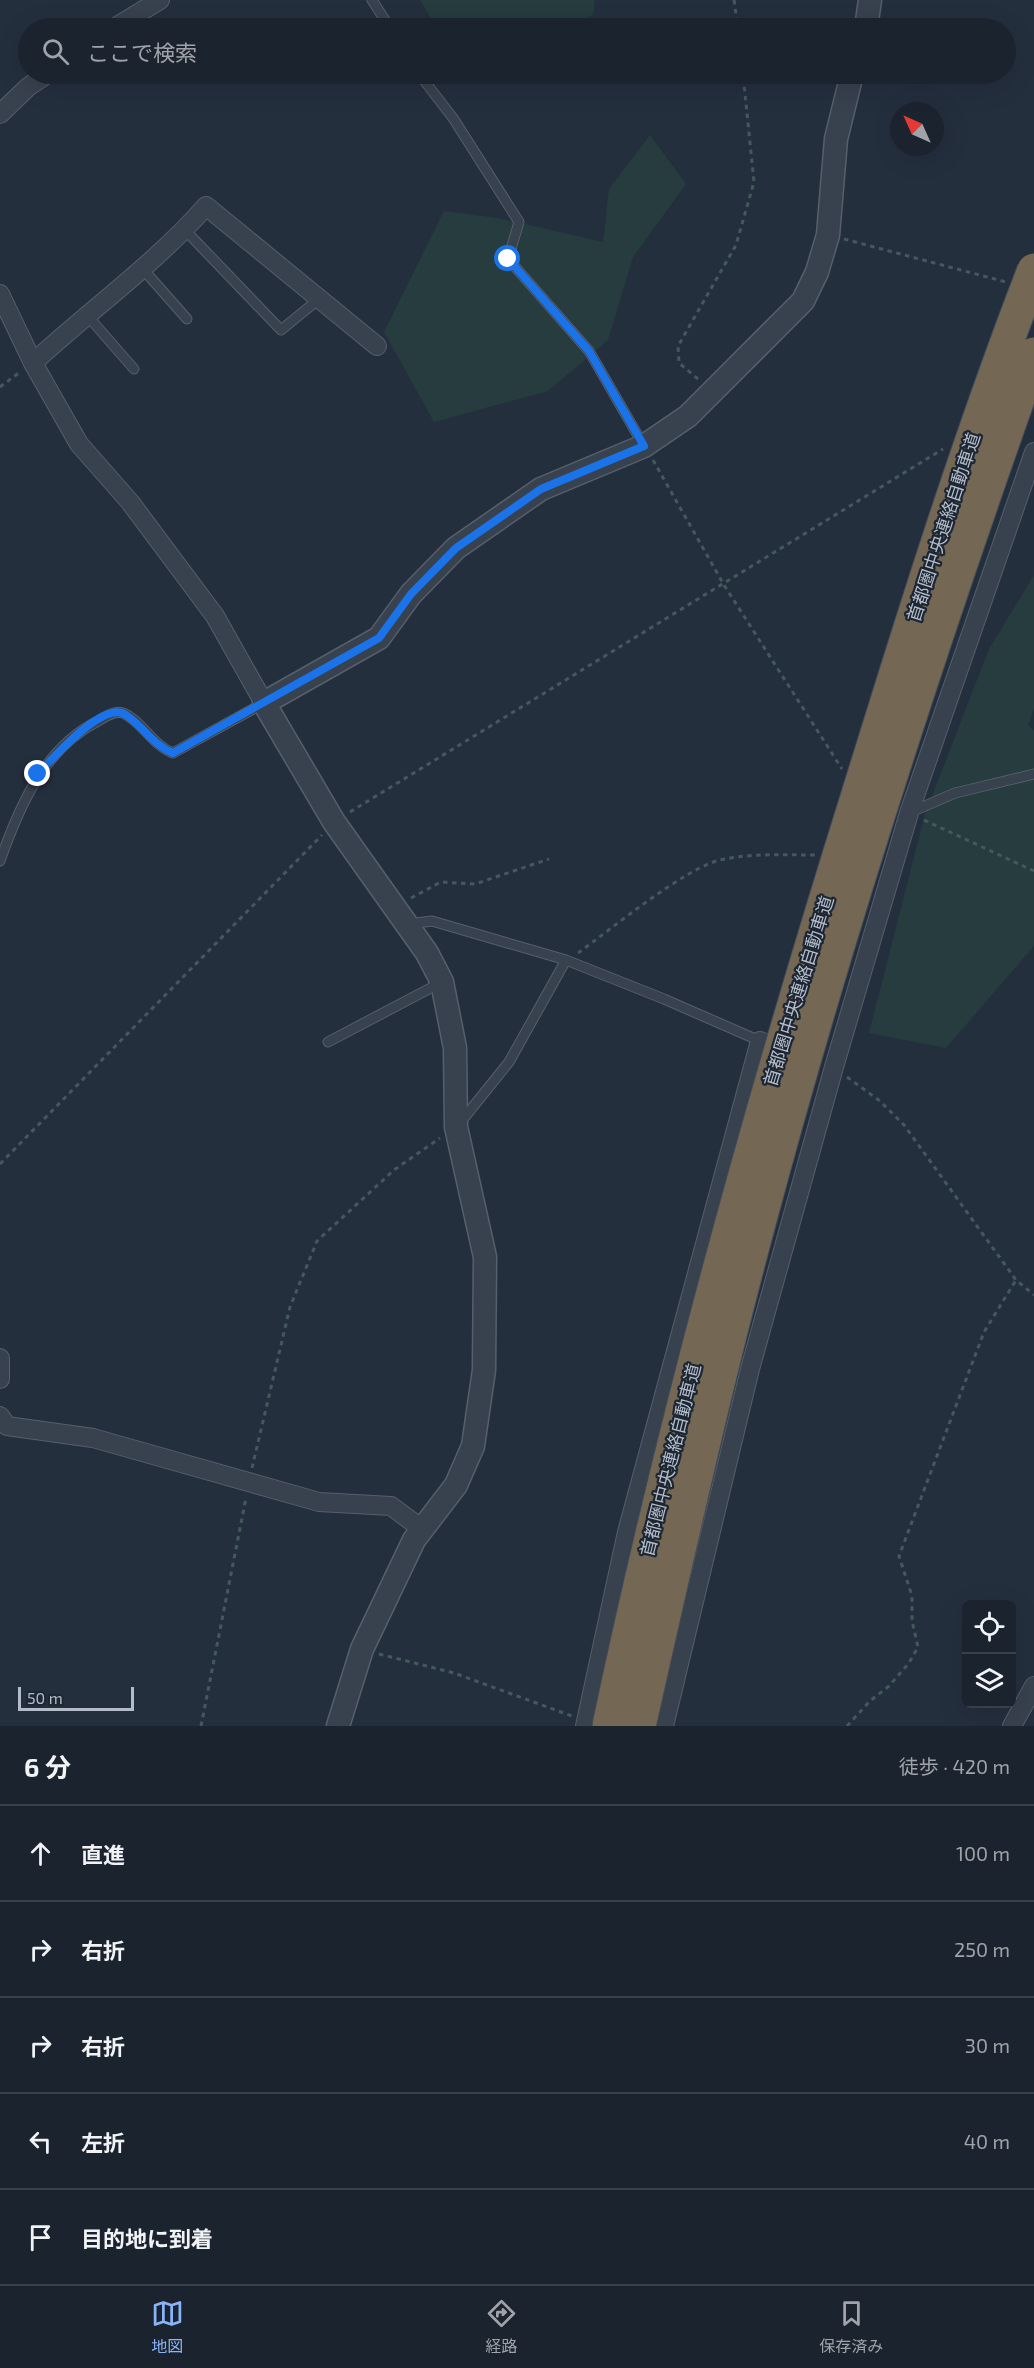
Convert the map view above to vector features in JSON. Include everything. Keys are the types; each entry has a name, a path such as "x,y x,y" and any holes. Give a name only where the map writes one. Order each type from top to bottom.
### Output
{"highway":[{"name":"首都圏中央連絡自動車道","path":"593,1725 635,1604 732,1214 789,1015 1022,276"},
{"name":"首都圏中央連絡自動車道","path":"639,1726 703,1445 763,1209 897,756 971,531 1034,354"}],"street":[{"path":"130,18 160,0"},
{"path":"867,18 870,0"},
{"path":"0,114 32,84"},
{"path":"264,703 379,638 411,594 456,548 541,489 644,446 688,416 803,301 817,272 828,235 836,139 850,84"},
{"path":"33,363 86,314 185,230 206,206 377,346"},
{"path":"0,294 33,363 79,444 130,502 215,616 334,822 401,916 442,982 455,1048 456,1127 485,1257 484,1370 474,1446 456,1485 414,1540 362,1649 338,1726"},
{"path":"664,1726 750,1369 834,1067 909,813 1034,452"},
{"path":"593,1725 627,1532 759,1041 834,1067"},
{"path":"0,1358 0,1379"},
{"path":"0,1416 8,1426 93,1438 319,1502 391,1506 422,1529"},
{"path":"1012,1726 1034,1686"}],"lane":[{"path":"372,0 384,18"},
{"path":"427,84 453,118 519,222 508,259 589,351 644,446"},
{"path":"185,230 281,330 319,298"},
{"path":"142,268 187,319"},
{"path":"86,314 134,369"},
{"path":"0,861 38,774 81,729 116,712 125,714 161,748 173,753 264,703"},
{"path":"909,813 955,793 1034,774"},
{"path":"401,916 432,921 566,960 664,999 759,1041"},
{"path":"456,1127 480,1101 509,1062 566,960"},
{"path":"328,1042 442,982"}],"path":[{"path":"734,0 737,18"},
{"path":"713,392 679,363 678,346 736,245 754,182 745,84"},
{"path":"828,235 1022,276"},
{"path":"0,387 33,363"},
{"path":"0,1164 334,822 950,445"},
{"path":"644,446 724,585 843,771"},
{"path":"909,813 1034,871"},
{"path":"566,960 685,877 717,861 753,855 817,855"},
{"path":"401,916 441,882 475,884 549,859"},
{"path":"834,1067 880,1101 904,1125 1016,1280 1034,1295"},
{"path":"201,1726 249,1481 290,1307 317,1241 394,1170 456,1127"},
{"path":"847,1726 909,1663 918,1647 912,1621 912,1596 899,1556 984,1332 1016,1280"},
{"path":"362,1649 454,1673 593,1725"}],"green space":[{"path":"420,0 595,0 593,15 587,18 431,18"},
{"path":"650,135 686,184 633,257 608,340 548,391 434,422 384,332 444,211 498,218 603,242 609,189"},
{"path":"1034,575 1034,708 1028,726 1034,730 1034,946 946,1048 869,1033 925,814 989,649"}],"route":[{"path":"38,774 81,729 116,712 125,714 161,748 173,753 379,638 388,629 411,594 456,548 541,489 644,446 619,398 589,351 546,305 508,259"}]}
